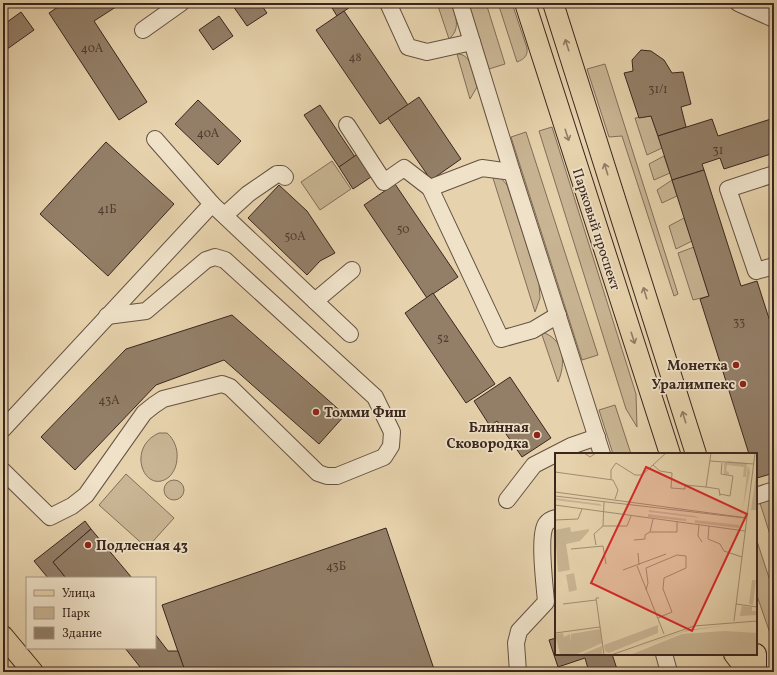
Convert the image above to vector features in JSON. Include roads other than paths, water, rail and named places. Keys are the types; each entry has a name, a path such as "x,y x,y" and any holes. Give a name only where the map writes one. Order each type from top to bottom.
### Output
{"main road":[{"name":"Парковый проспект","path":"525,3 670,453"},
{"name":"Парковый проспект","path":"554,3 696,453"},
{"path":"3,636 33,672"},
{"path":"735,655 748,672"},
{"path":"756,655 756,672"}],"street":[{"path":"143,30 181,3"},
{"path":"388,3 408,47 427,52 472,42"},
{"path":"460,3 602,453"},
{"path":"738,3 774,19"},
{"path":"347,125 384,182 404,168 430,188 501,339 533,330 558,315"},
{"path":"155,139 212,204 350,334"},
{"path":"430,188 482,168 512,172"},
{"path":"225,216 248,194 277,174 282,174 285,177"},
{"path":"774,174 728,189 756,271 774,266"},
{"path":"3,429 212,204"},
{"path":"3,471 50,517 72,506 86,495 144,413 154,405 163,399 222,384 230,387 318,473 327,476 337,476 384,457 391,446 392,432 375,397 225,260 216,257 206,260 146,311 107,316"},
{"path":"315,301 352,270"},
{"path":"557,453 571,446 597,438"},
{"path":"507,500 534,465 555,454"},
{"path":"757,496 774,490"},
{"path":"518,672 516,643 519,631 546,602 542,534 545,525 551,519 555,518"},
{"path":"664,655 669,672"}],"place":[{"name":"Монетка","path":"736,365"},
{"name":"Уралимпекс","path":"743,384"},
{"name":"Томми Фиш","path":"316,412"},
{"name":"Блинная Сковородка","path":"537,435"},
{"name":"Подлесная 43","path":"88,545"}]}
